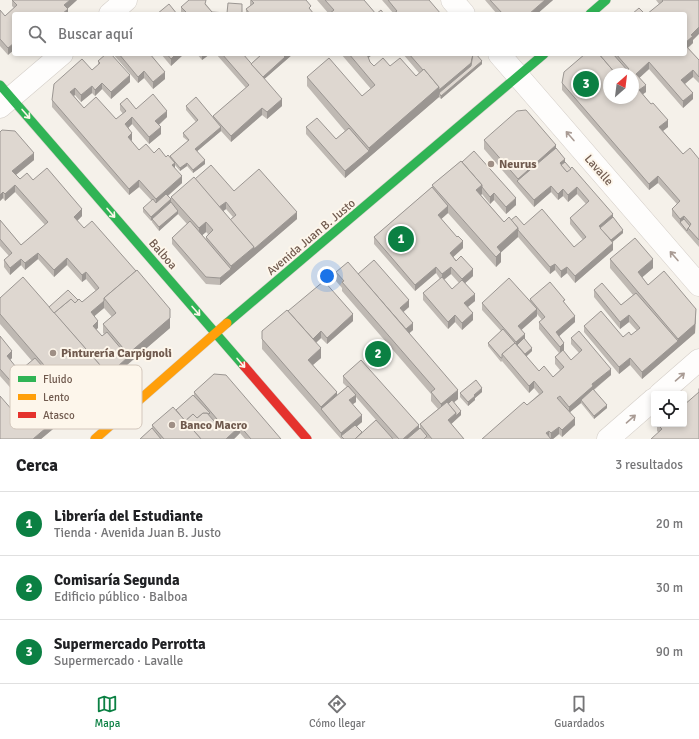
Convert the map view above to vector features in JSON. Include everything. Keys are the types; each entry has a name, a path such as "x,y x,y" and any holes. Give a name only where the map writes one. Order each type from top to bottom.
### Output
{"main road":[{"path":"592,12 606,0"},
{"name":"Avenida Juan B. Justo","path":"142,398 542,56"},
{"name":"Balboa","path":"4,96 216,333 307,439"},
{"name":"Avenida Juan B. Justo","path":"95,439 106,429"}],"street":[{"path":"112,12 126,0"},
{"path":"452,0 462,12"},
{"path":"4,96 59,56"},
{"name":"Lavalle","path":"501,56 699,285"},
{"path":"663,391 699,360"},
{"path":"608,439 651,402"}],"building":[{"path":"12,0 70,0 64,5 68,9 64,12 12,12 12,45 8,48 0,39 0,10 5,16 17,5"},
{"path":"189,0 206,0 205,4 212,12 186,12 181,7"},
{"path":"251,0 306,0 311,6 309,8 312,12 248,12 246,9 254,3"},
{"path":"325,0 364,0 374,12 332,12 334,10"},
{"path":"388,0 429,0 439,12 396,12 397,11"},
{"path":"490,0 545,0 531,12 501,12"},
{"path":"662,0 699,0 699,27 691,35 693,36 687,41 687,12 649,12 663,1"},
{"path":"228,3 242,4 242,12 227,12"},
{"path":"169,4 175,12 159,12"},
{"path":"639,8 643,12 634,12"},
{"path":"687,47 699,60 699,77 693,70 681,80 693,93 683,101 649,62 639,71 639,68 628,68 618,56 687,56"},
{"path":"104,56 113,56 130,75 111,92 102,83 95,90 92,86 81,95 75,88 70,92 84,108 96,97 116,119 126,111 120,104 127,98 136,109 153,94 167,111 155,121 161,127 149,137 132,117 125,124 132,133 128,137 139,150 146,144 154,153 159,148 166,157 168,155 175,163 172,165 182,176 156,199 139,180 129,189 52,100 54,84 82,59 92,70 100,63 98,61"},
{"path":"121,56 152,56 165,72 153,82 144,71 138,77"},
{"path":"224,56 245,56 282,99 267,112 262,108 231,136 213,116 249,85"},
{"path":"260,56 285,57 263,77 251,64"},
{"path":"351,56 368,56 370,62 374,66 383,58 390,66 400,58 416,76 424,69 439,87 369,148 307,77 329,58 362,96 375,85"},
{"path":"411,56 473,56 471,63 439,90 439,87 424,69 423,70"},
{"path":"473,56 478,56 482,61 441,96 439,93 471,66"},
{"path":"583,56 601,56 611,68 603,68 603,104 639,104 639,90 668,120 659,127 683,154 690,148 699,159 699,240 688,228 691,224 684,216 680,219 672,209 680,201 658,176 649,184 562,83 564,72"},
{"path":"601,56 615,56 625,68 611,68"},
{"path":"639,77 646,85 639,90"},
{"path":"196,97 221,127 195,149 205,160 193,170 187,163 180,168 170,156 189,140 183,133 198,120 186,106"},
{"path":"526,110 556,145 518,179 484,140 517,111"},
{"path":"317,118 336,139 349,128 369,151 345,171 306,127"},
{"path":"2,130 15,131 34,153 12,171 20,179 27,173 33,180 47,168 82,209 74,217 84,228 92,221 136,271 104,298 104,301 91,312 98,321 93,326 102,336 107,332 128,357 119,365 100,365 54,313 71,299 75,303 79,299 82,302 99,288 86,272 82,275 67,258 54,270 38,253 25,263 21,259 10,268 4,260 12,253 0,239 0,220 21,245 48,222 15,185 5,194 3,192 0,195 0,132"},
{"path":"556,148 565,159 560,163 567,172 572,167 613,214 599,226 613,243 575,276 567,267 561,271 555,264 550,267 511,220 516,216 524,225 542,209 574,247 586,237 570,218 589,201 577,187 568,195 563,189 558,194 551,186 534,200 517,181"},
{"path":"474,151 516,198 506,207 494,193 490,197 482,185 462,162"},
{"path":"461,161 482,185 476,190 504,222 509,217 518,228 497,247 501,252 496,257 432,185"},
{"path":"565,162 571,169 567,172 561,165"},
{"path":"211,165 234,191 259,169 297,212 254,249 254,247 230,220 236,215 226,202 219,207 195,179"},
{"path":"194,177 254,247 231,266 206,237 213,230 206,222 199,228 171,197"},
{"path":"432,187 448,206 438,215 457,237 458,236 463,241 450,253 456,261 461,256 473,269 462,279 451,267 442,274 436,267 415,285 374,237"},
{"path":"166,194 171,199 151,217 143,208 153,199 156,203"},
{"path":"171,202 178,211 159,227 152,219"},
{"path":"613,217 623,230 611,240 600,228"},
{"path":"684,219 690,226 687,231 680,222"},
{"path":"190,221 231,269 220,278 206,277 172,238"},
{"path":"635,238 653,259 638,272 648,285 664,271 696,309 695,324 678,339 610,259"},
{"path":"374,260 409,300 400,308 413,323 406,329 358,274"},
{"path":"348,262 458,390 441,404 431,392 435,389 342,282 344,281 336,272"},
{"path":"137,270 170,309 170,318 128,354 103,324 116,313 104,298"},
{"path":"23,277 100,365 44,365 0,314 0,298"},
{"path":"442,277 452,289 462,280 475,294 464,303 473,313 462,323 455,315 448,322 423,293"},
{"path":"509,278 537,309 518,326 525,334 516,342 482,303"},
{"path":"324,281 353,314 327,338 321,331 313,339 288,311"},
{"path":"550,282 565,300 563,301 575,316 556,332 564,343 560,347 539,322 545,317 530,299"},
{"path":"602,283 621,305 636,293 678,341 642,372 630,358 619,367 584,326 601,311 623,337 629,332 631,335 640,328 629,315 620,322 594,290"},
{"path":"68,290 78,300 75,303 71,299 54,313 49,307"},
{"path":"287,310 321,348 308,360 337,392 321,407 262,339 262,331"},
{"path":"503,329 515,343 502,354 501,358 488,343"},
{"path":"579,331 611,369 592,384 593,386 569,407 560,396 557,398 575,418 562,430 559,427 551,433 549,431 546,433 551,439 482,439 524,402 527,405 543,392 534,381 529,386 502,354 515,343 539,371 544,366 553,377 564,367 555,357 563,350 571,360 582,350 571,338"},
{"path":"0,336 12,351 7,356 14,365 10,365 10,380 0,369"},
{"path":"524,338 532,348 525,354 517,345"},
{"path":"35,358 41,365 27,365"},
{"path":"361,360 419,425 403,439 399,439 343,376"},
{"path":"214,374 226,375 281,439 251,439 240,426 226,439 201,439 185,421 193,414 197,418 203,413 207,413 220,428 223,426 194,392"},
{"path":"476,380 482,388 468,402 460,393"},
{"path":"348,386 356,395 349,400 362,415 341,433 321,409"},
{"path":"593,389 607,405 594,416 581,400"},
{"path":"699,392 699,439 651,439 662,429 660,427 687,427 687,402"},
{"path":"193,395 210,413 203,413 197,418 193,414 185,421 176,410"},
{"path":"0,396 10,408 10,429 45,429 33,439 0,439"},
{"path":"452,400 461,411 456,416 456,413 448,404"},
{"path":"447,402 456,413 448,420 464,439 432,439 420,424"},
{"path":"173,407 201,439 164,439 152,425"},
{"path":"376,420 393,439 355,439"},
{"path":"355,425 362,432 355,439 344,439 341,436"},
{"path":"152,428 161,439 140,439"},
{"path":"420,428 427,436 424,439 407,439"}],"traffic: fast":[{"path":"592,12 606,0"},
{"path":"227,323 542,56"},
{"path":"0,85 244,366"}],"traffic: slow":[{"path":"142,398 227,323"},
{"path":"95,439 106,429"}],"traffic: jam":[{"path":"244,366 307,439"}],"place":[{"name":"Supermercado Perrotta","path":"586,84"},
{"name":"Neurus","path":"491,164"},
{"name":"Librería del Estudiante","path":"401,239"},
{"name":"Pinturería Carpignoli","path":"53,353"},
{"name":"Comisaría Segunda","path":"378,354"},
{"name":"Banco Macro","path":"172,425"}]}
